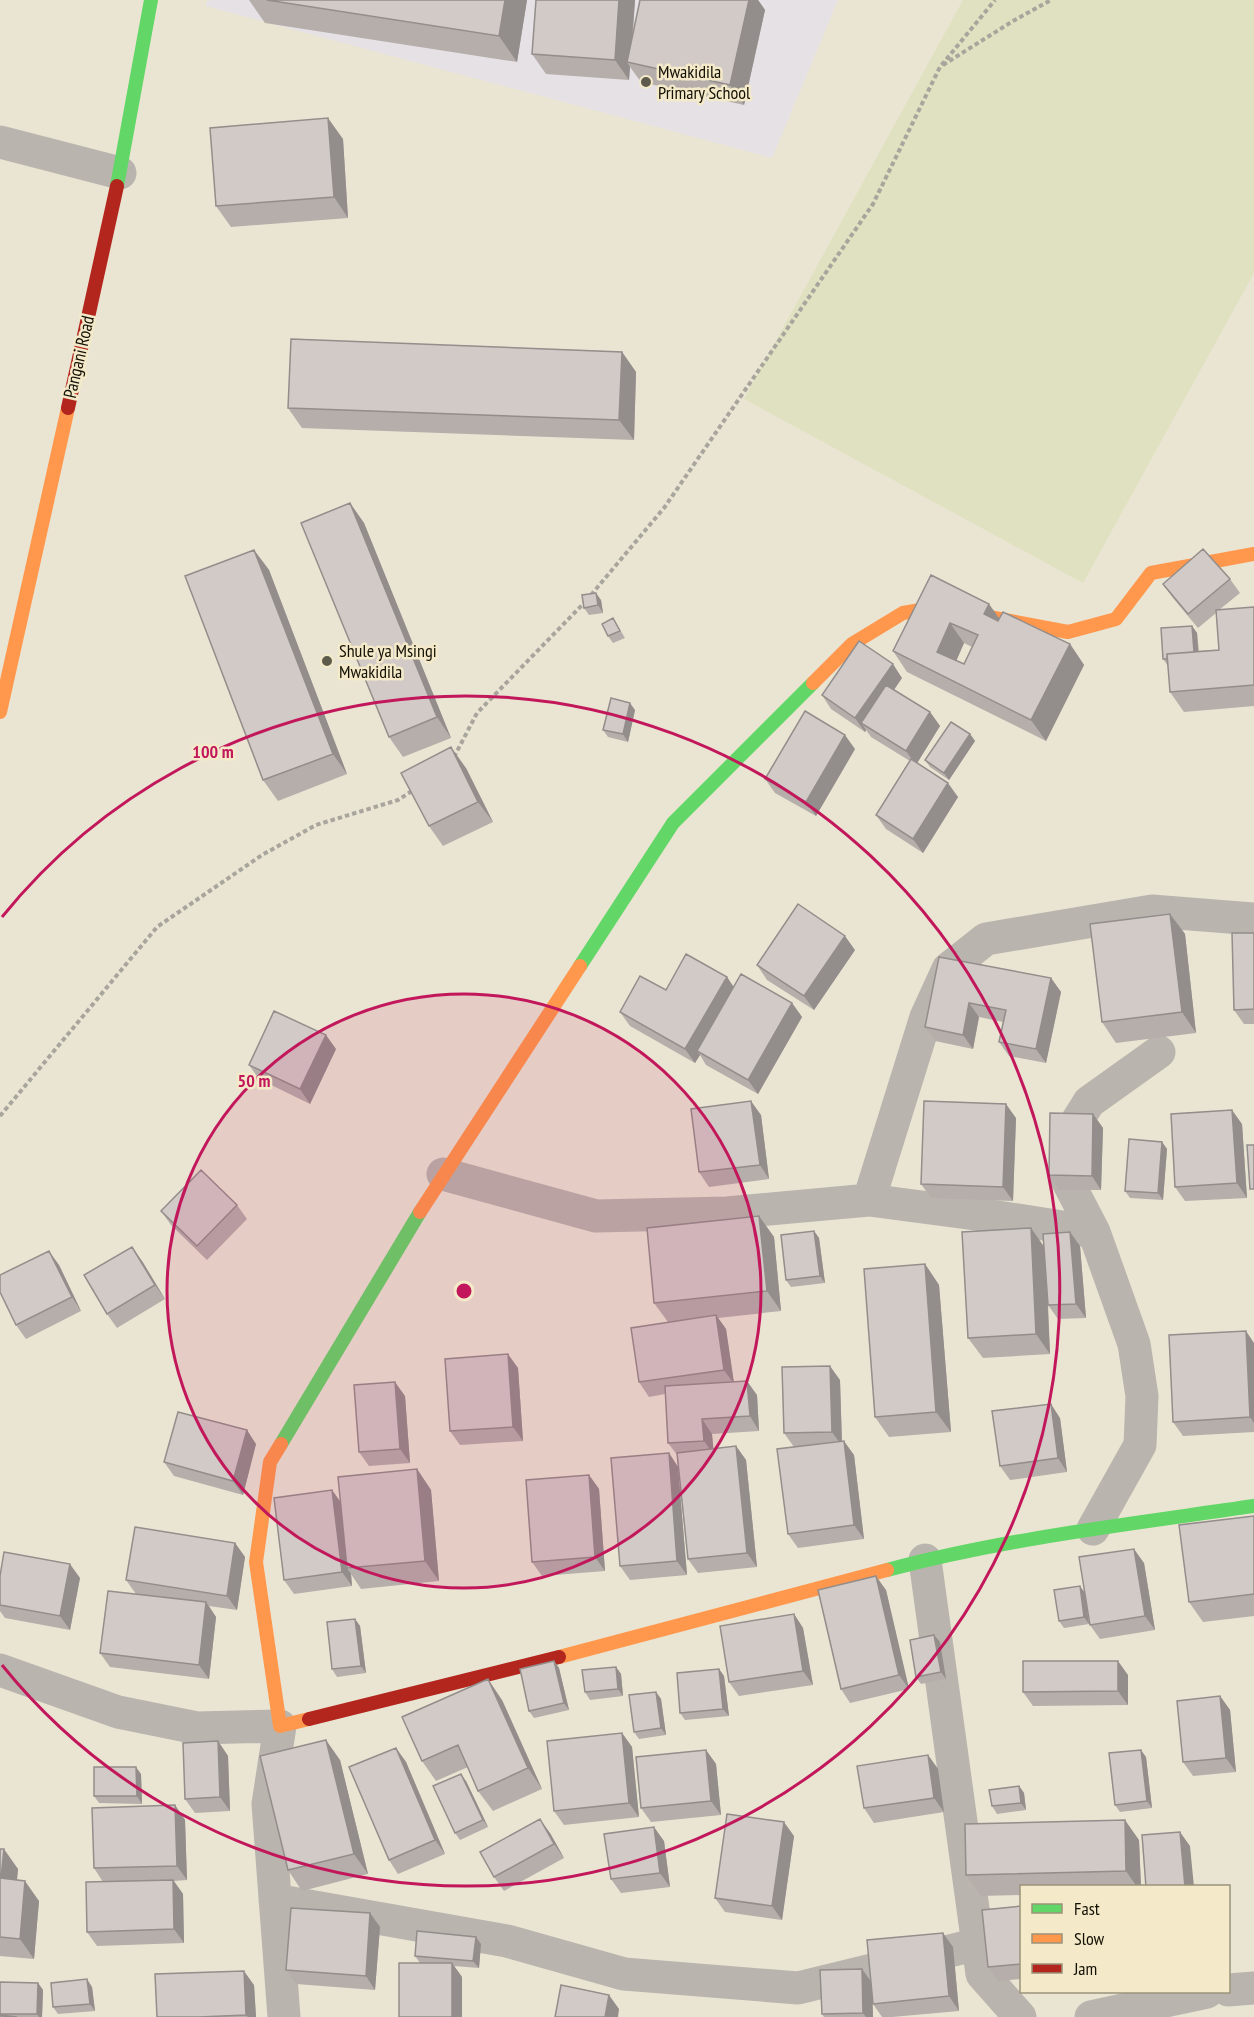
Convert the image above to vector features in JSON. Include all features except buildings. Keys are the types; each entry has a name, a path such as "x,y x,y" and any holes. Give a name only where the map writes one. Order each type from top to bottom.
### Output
{"street":[{"name":"Pangani Road","path":"0,712 120,173 150,0"},
{"path":"0,142 120,173"},
{"path":"284,2017 268,1804 280,1726 255,1562 270,1462 443,1173 673,823 852,644 903,614 937,607 1068,632 1116,620 1151,573 1254,554"},
{"path":"868,1200 904,1082 926,1017 939,988 948,969 986,939 1152,911 1254,919"},
{"path":"1093,1529 1140,1446 1142,1396 1134,1344 1094,1232 1067,1180 1066,1139 1089,1102 1159,1052"},
{"path":"443,1173 596,1216 727,1212 868,1200 1094,1232"},
{"path":"0,1670 118,1712 197,1728 280,1726 548,1660 925,1560 1093,1529 1254,1506"},
{"path":"925,1560 982,1974 1020,2017"},
{"path":"275,1900 507,1941 624,1974 798,1988 978,1944"},
{"path":"1230,1990 1254,1988"},
{"path":"1091,2017 1202,1993"}],"path":[{"path":"454,758 477,713 576,614 664,508 873,204 940,68 996,0"},
{"path":"940,68 1013,21 1052,0"},
{"path":"0,1116 157,927 262,855 316,825 398,800 423,784"}],"shaded area":[{"name":"Mwakidila Primary School","path":"207,0 838,0 772,158 206,6"}],"green space":[{"path":"963,0 1254,0 1254,273 1083,583 744,399"}],"traffic: fast":[{"path":"117,186 151,0"},
{"path":"580,966 673,823 813,683"},
{"path":"281,1444 420,1212"},
{"path":"887,1570 1023,1540 1254,1506"}],"traffic: slow":[{"path":"0,712 68,408"},
{"path":"813,683 852,644 903,613 937,607 1068,632 1116,619 1151,573 1254,554"},
{"path":"420,1212 580,966"},
{"path":"281,1444 270,1462 256,1562 280,1726 309,1719"},
{"path":"559,1657 887,1570"}],"traffic: jam":[{"path":"68,408 117,186"},
{"path":"309,1719 559,1657"}],"place":[{"name":"Mwakidila Primary School","path":"646,82"},
{"name":"Shule ya Msingi Mwakidila","path":"327,661"}]}
